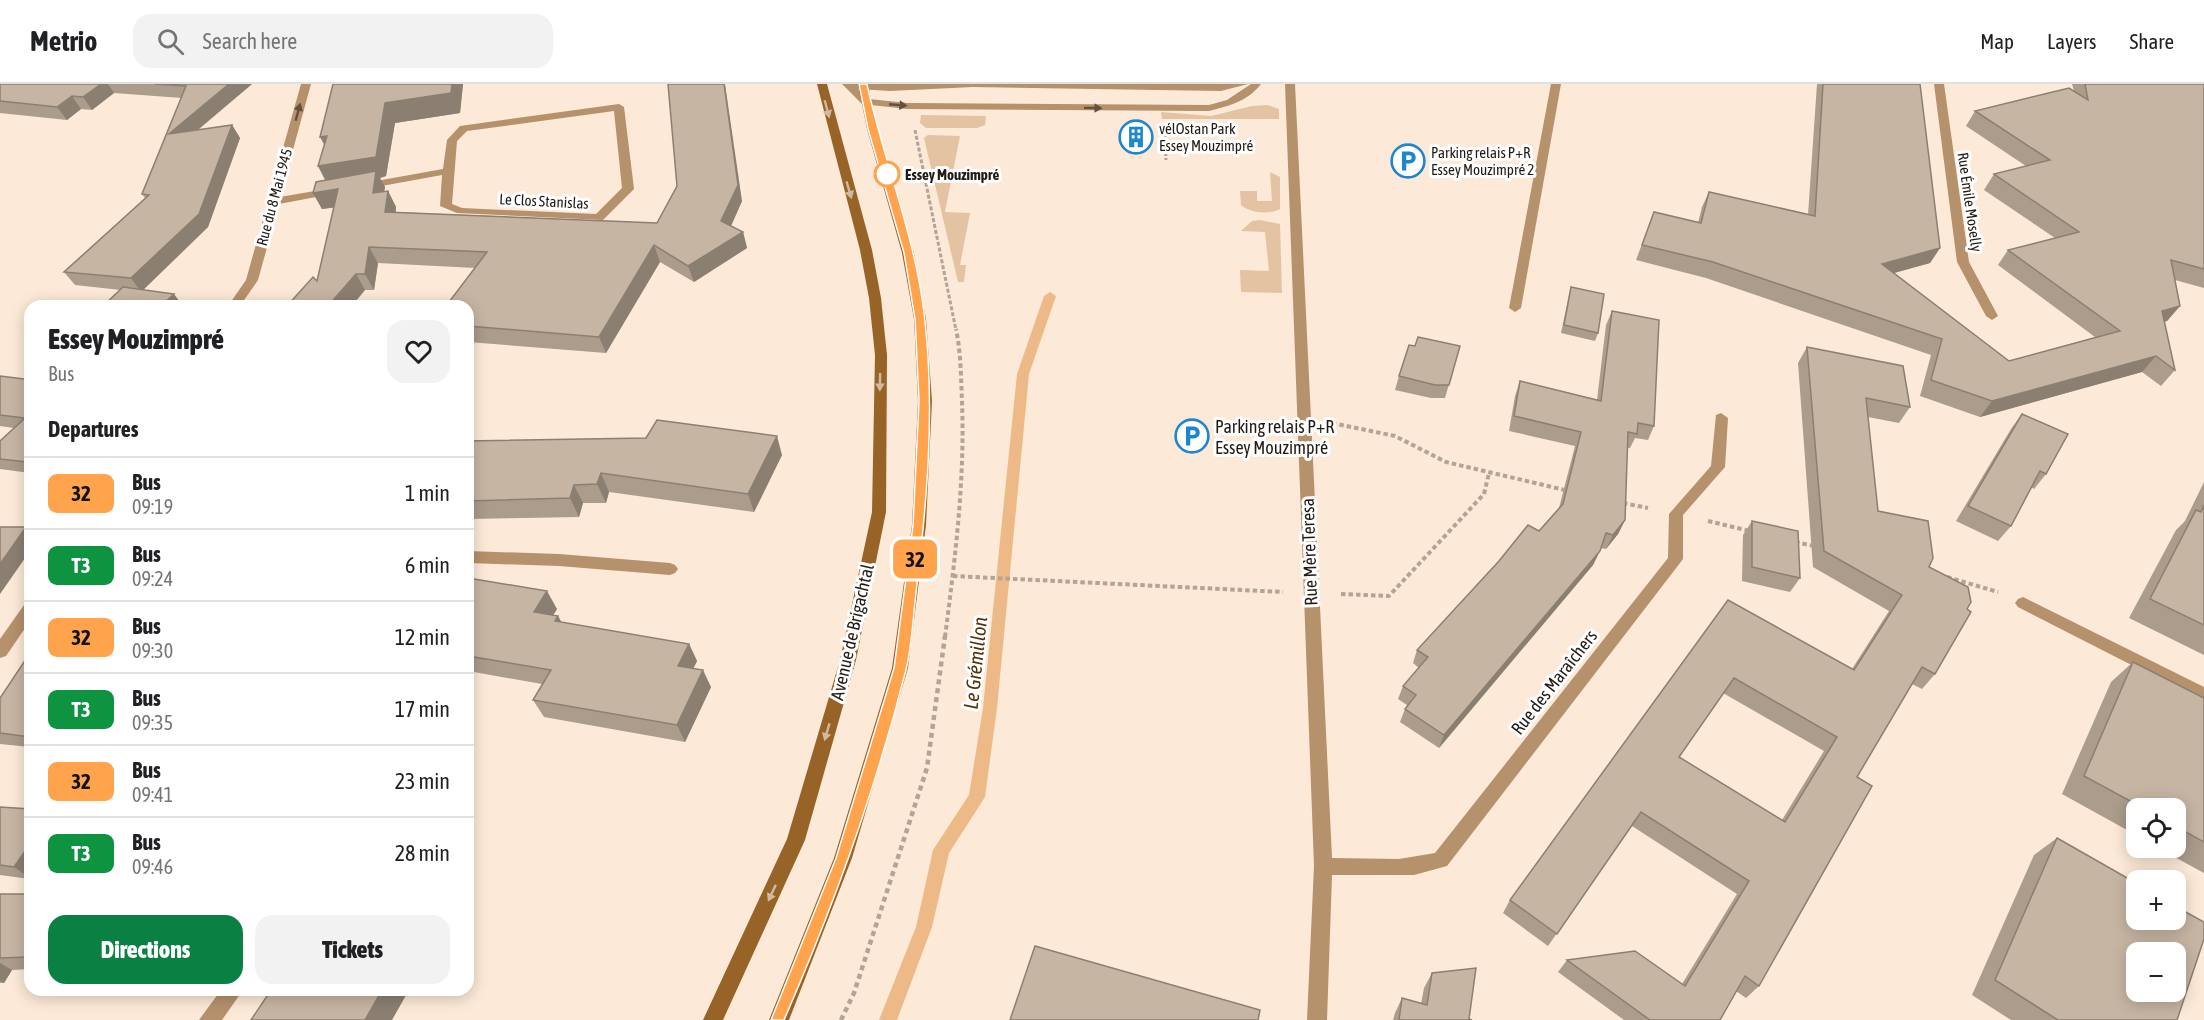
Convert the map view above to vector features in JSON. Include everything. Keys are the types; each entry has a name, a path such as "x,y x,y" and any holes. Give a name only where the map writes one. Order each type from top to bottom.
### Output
{"main road":[{"name":"Avenue de Brigachtal","path":"713,1020 796,840 848,660 879,512 881,355 875,298 866,250 822,84"},
{"path":"779,1020 843,858 900,668 919,525 925,401 920,319 908,253 866,102 855,85"}],"street":[{"name":"Rue du 8 Mai 1945","path":"238,300 252,280 306,84"},
{"path":"855,85 890,88 973,84 1221,88 1243,84"},
{"path":"866,102 907,106 1209,108 1231,102 1251,90 1256,84"},
{"path":"1515,308 1556,84"},
{"name":"Rue Émile Moselly","path":"1939,84 1963,262 1992,316"},
{"name":"Rue Mère Teresa","path":"1290,88 1323,866 1317,1020"},
{"name":"Le Clos Stanislas","path":"619,107 628,189 599,218 461,211 446,206 448,171 452,140 464,128 619,107"},
{"path":"273,202 448,171"},
{"name":"Rue des Maraîchers","path":"1323,866 1408,867 1428,865 1441,860 1675,558 1676,514 1718,467 1721,418"},
{"path":"474,557 559,560 670,569"},
{"path":"2023,603 2204,695"},
{"path":"0,651 24,617"},
{"path":"209,1020 228,996"}],"path":[{"path":"841,1020 854,993 927,768 953,576 961,500 963,433"},
{"path":"953,576 1054,581"}],"shaded area":[{"path":"1268,105 1279,109 1279,119 1162,119 1161,112 1211,116 1252,106"},
{"path":"921,115 986,116 985,125 977,128 926,128 920,123"},
{"path":"928,135 960,136 945,212 970,213 960,265 966,265 964,282 958,282 924,138"},
{"path":"1270,172 1280,177 1280,209 1260,212 1249,210 1241,205 1240,191 1257,191 1257,201 1272,201"},
{"path":"1260,220 1280,224 1282,293 1241,292 1240,270 1269,271 1265,232 1241,231 1252,221"}],"building":[{"path":"0,84 101,84 83,97 72,96 57,107 0,101"},
{"path":"154,84 229,84 169,134 232,125 199,214 131,278 64,272 149,195 142,194 186,86"},
{"path":"333,84 452,84 451,93 385,103 376,157 318,166 327,136 320,137"},
{"path":"668,84 724,84 738,185 721,221 743,232 688,266 654,245 599,337 474,327 474,300 451,300 487,252 369,247 365,274 356,274 333,300 292,300 313,277 317,281 338,189 313,193 316,182 376,171 373,193 388,191 385,212 657,223 677,186"},
{"path":"1823,84 1920,84 1940,248 1882,264 2009,361 2120,331 2008,250 2079,232 1994,174 2050,160 1975,111 2069,88 2088,100 2085,84 2204,84 2204,269 2171,260 2180,306 2162,311 2175,370 2156,356 1992,401 1931,380 1942,339 1713,262 1642,245 1654,212 1701,223 1709,192 1815,216"},
{"path":"123,287 174,294 168,300 109,300"},
{"path":"1571,287 1604,294 1598,333 1564,325"},
{"path":"1612,311 1659,320 1654,426 1638,423 1637,434 1628,432 1625,520 1613,535 1606,533 1600,551 1444,735 1405,709 1416,695 1403,686 1428,657 1417,650 1499,561 1528,525 1539,531 1563,504 1581,432 1514,416 1520,381 1601,401"},
{"path":"1418,337 1460,346 1449,385 1435,385 1399,376 1409,345 1415,346"},
{"path":"1807,347 1903,366 1910,407 1866,398 1878,511 1928,521 1933,558 1929,567 1968,587 1971,602 1967,609 1971,612 1935,674 1922,667 1857,777 1872,786 1759,986 1745,976 1720,1020 1650,1020 1567,960 1635,951 1685,986 1749,881 1641,812 1557,934 1510,900 1728,600 1854,670 1902,595 1824,551","holes":["1734,678 1837,737 1785,822 1679,757"]},
{"path":"0,376 24,379 24,418 0,415"},
{"path":"2022,414 2068,434 2046,474 2040,471 2011,526 1968,506"},
{"path":"24,419 24,462 0,459 0,441"},
{"path":"657,420 777,436 748,494 601,473 597,484 574,485 570,498 474,501 474,441 646,438"},
{"path":"2204,505 2204,625 2150,599 2196,510 2201,512"},
{"path":"1752,521 1798,531 1800,578 1752,567"},
{"path":"0,527 24,527 24,530 0,564"},
{"path":"474,579 547,591 534,612 558,616 555,621 689,644 678,666 703,670 677,725 533,700 551,670 474,657"},
{"path":"24,662 24,736 0,733 0,698"},
{"path":"2133,662 2204,698 2204,842 2186,832 2186,798 2126,799 2084,776"},
{"path":"0,807 24,809 24,853 14,867 0,865"},
{"path":"2057,838 2126,877 2126,930 2186,930 2186,912 2204,922 2204,939 2186,993 2186,942 2126,942 2126,1002 2183,1002 2177,1020 2058,1020 1995,980"},
{"path":"0,894 24,894 24,957 0,958"},
{"path":"1035,946 1260,1010 1258,1020 1010,1020"},
{"path":"1476,968 1469,1019 1472,1020 1399,1020 1402,998 1427,1005 1432,973"},
{"path":"267,996 379,996 365,1020 251,1020"}],"waterway":[{"name":"Le Grémillon","path":"888,1020 924,927 941,850 977,797 990,708 1023,374 1050,296"}],"bus line":[{"name":"32","path":"779,1020 843,858 900,668 919,525 925,401 920,319 908,253 876,135 872,129 863,84"}],"place":[{"name":"vélOstan Park Essey Mouzimpré","path":"1136,137"},
{"name":"Parking relais P+R Essey Mouzimpré 2","path":"1408,161"},
{"name":"Essey Mouzimpré","path":"887,174"},
{"name":"Parking relais P+R Essey Mouzimpré","path":"1192,436"}]}
